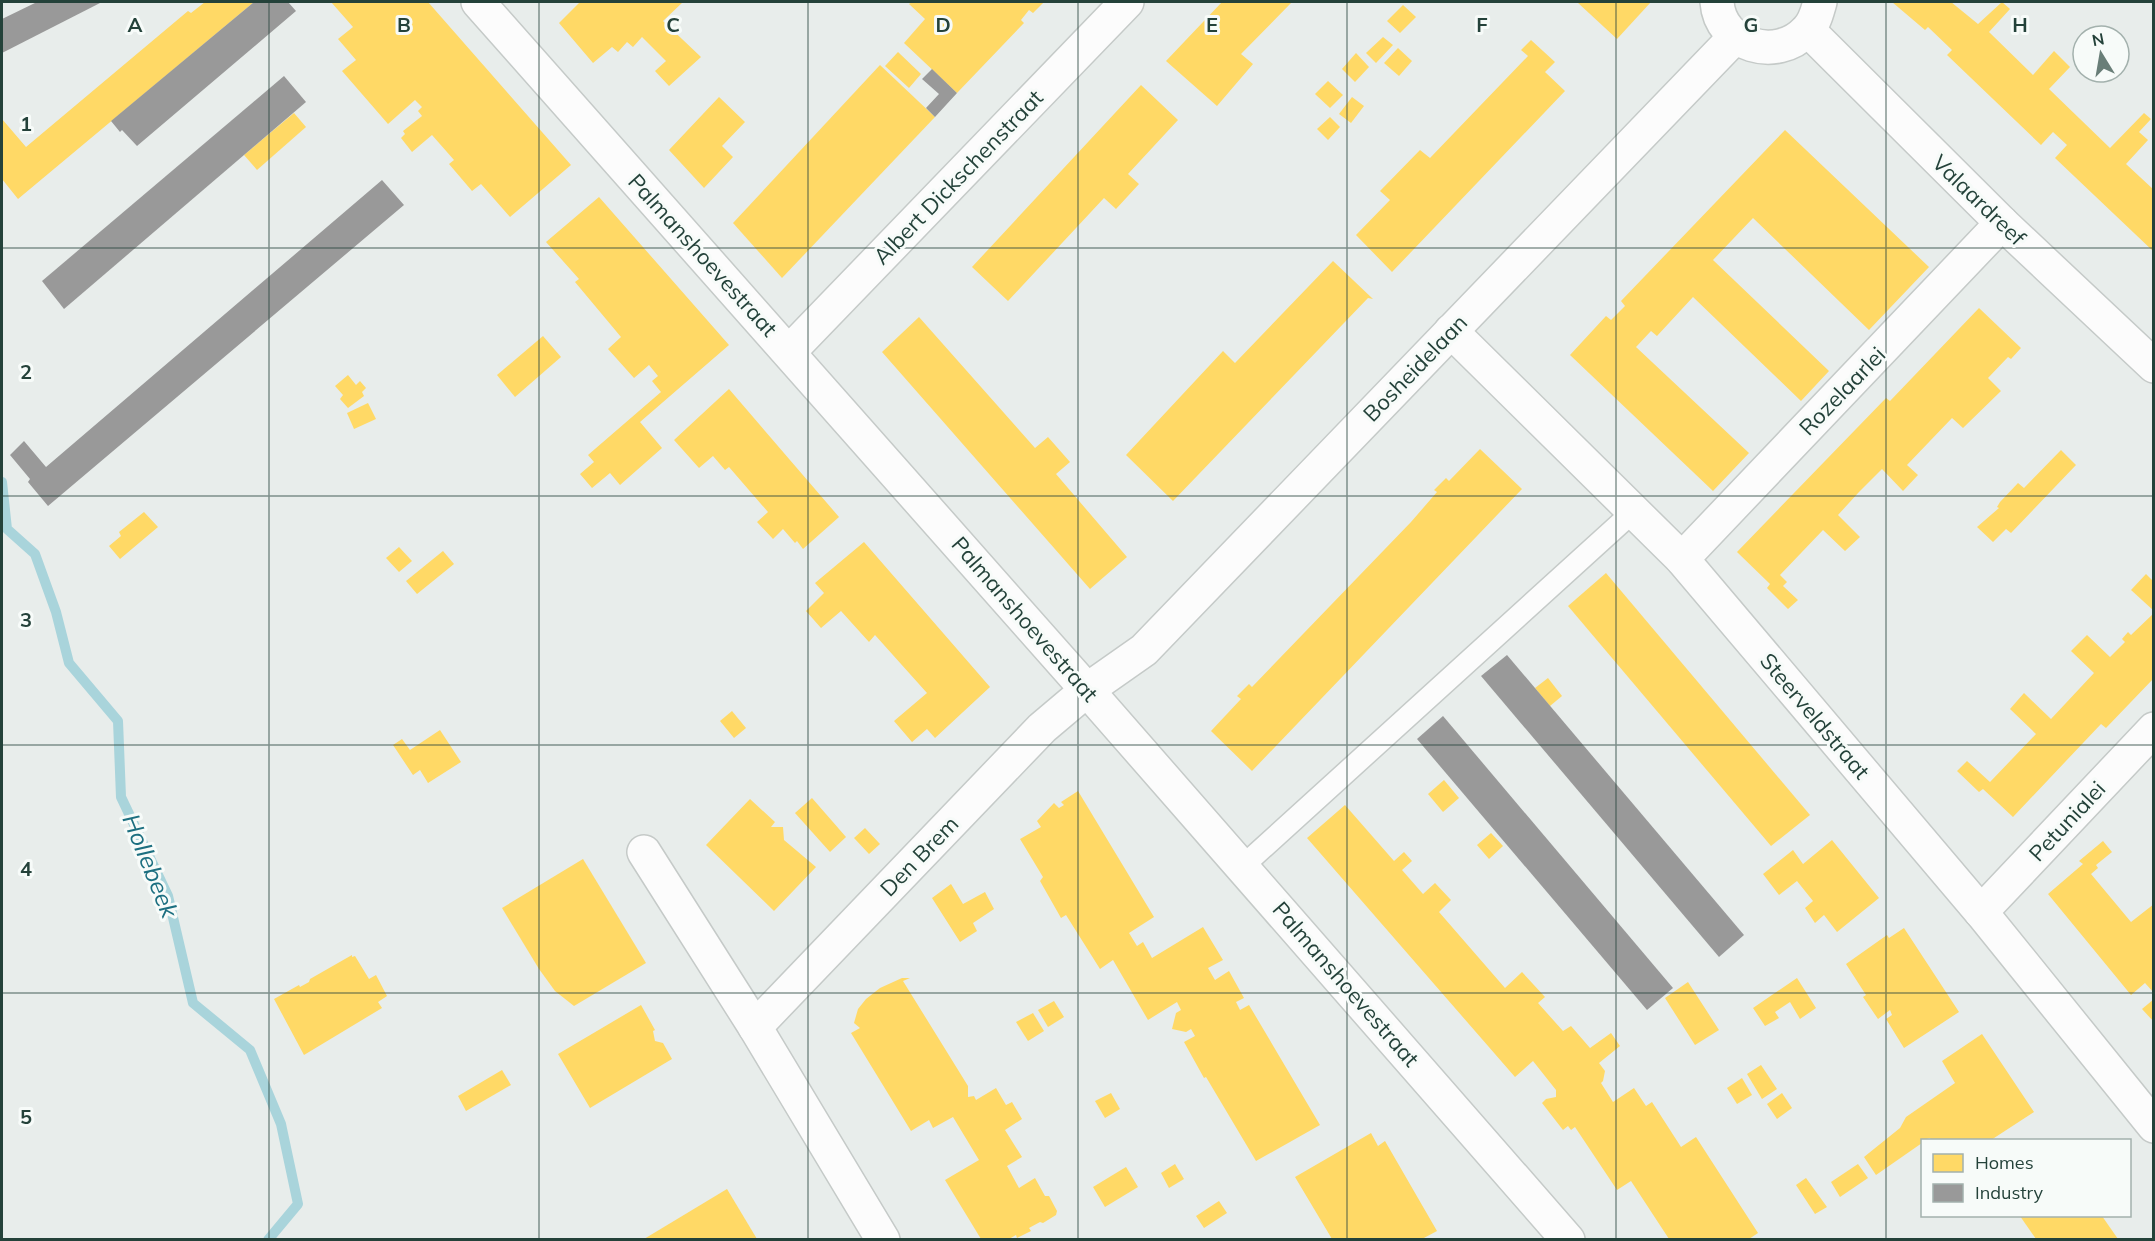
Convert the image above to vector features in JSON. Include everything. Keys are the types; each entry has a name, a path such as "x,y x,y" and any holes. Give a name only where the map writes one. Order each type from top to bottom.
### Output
{"street":[{"name":"Albert Dickschenstraat","path":"789,352 1127,2"},
{"path":"1716,2 1724,24 1735,37 1745,43 1768,48 1783,46 1796,40 1814,16"},
{"name":"Palmanshoevestraat","path":"488,5 789,352 1243,866 1568,1239"},
{"name":"Valaardreef","path":"1814,16 2002,223 2154,366"},
{"name":"Bosheidelaan","path":"1087,690 1144,650 1735,37"},
{"name":"Rozelaarlei","path":"1682,559 2002,223"},
{"name":"Steerveldstraat","path":"1451,331 1635,510 1682,559 1981,912 2154,1126"},
{"name":"Den Brem","path":"755,1027 1042,728 1087,690"},
{"name":"Petunialei","path":"1981,912 2154,729"},
{"path":"644,852 755,1027 883,1239"}],"lane":[{"path":"1243,866 1635,510"}],"building: Homes":[{"path":"205,2 254,2 18,199 2,179 2,119 26,147 188,11 191,13"},
{"path":"331,2 428,2 571,165 510,217 481,184 472,191 449,164 454,160 432,135 412,152 401,138 405,134 403,131 422,116 418,111 422,107 415,100 388,124 342,71 356,60 338,39 353,27"},
{"path":"580,2 683,2 663,21 701,57 669,86 655,71 666,61 642,37 633,47 627,42 618,52 612,47 593,63 559,23"},
{"path":"912,2 1044,2 1033,13 1029,10 1021,20 1024,23 957,93 904,43 925,19 909,4"},
{"path":"1222,2 1292,2 1241,54 1253,64 1217,106 1166,61"},
{"path":"1577,2 1651,2 1617,39"},
{"path":"1892,2 1951,2 1978,24 2002,2 2010,9 1989,32 2033,75 2054,51 2070,67 2049,89 2110,148 2144,113 2151,119 2139,132 2148,140 2126,164 2154,190 2154,252 2055,158 2067,145 2053,132 2041,145 1947,55 1952,50 1928,27 1925,30"},
{"path":"1403,5 1416,17 1400,33 1387,21"},
{"path":"1383,37 1393,45 1376,63 1366,53"},
{"path":"1531,40 1555,62 1545,72 1565,91 1392,272 1356,235 1390,200 1380,191 1420,150 1430,158 1528,56 1521,50"},
{"path":"1398,48 1412,61 1399,76 1384,63"},
{"path":"898,52 921,74 909,88 885,66"},
{"path":"1356,53 1369,67 1355,82 1342,69"},
{"path":"880,65 935,117 782,278 733,223"},
{"path":"1328,81 1343,95 1330,108 1315,94"},
{"path":"1141,85 1178,120 1128,174 1139,184 1116,209 1104,198 1008,301 972,267"},
{"path":"719,97 745,122 722,146 733,157 704,188 669,150"},
{"path":"1352,97 1364,106 1351,123 1339,114"},
{"path":"294,113 306,127 257,170 244,155"},
{"path":"1330,117 1340,127 1328,140 1317,129"},
{"path":"1785,130 1929,267 1869,330 1753,218 1713,260 1829,371 1801,401 1693,297 1657,336 1651,331 1636,347 1749,453 1713,491 1570,355 1606,316 1611,320 1625,306 1621,301"},
{"path":"599,197 729,345 640,422 662,448 620,485 610,473 592,488 580,474 594,462 588,455 661,392 652,381 658,376 649,365 634,378 608,349 621,337 575,282 579,279 546,242"},
{"path":"1333,261 1373,299 1368,298 1173,501 1126,455 1223,351 1235,363"},
{"path":"1979,308 2021,348 2011,359 2008,357 1988,378 2001,391 1963,428 1952,418 1907,465 1918,475 1903,491 1882,469 1859,492 1838,515 1860,537 1845,551 1823,530 1780,575 1787,582 1783,586 1798,600 1788,609 1767,588 1770,584 1737,552 1886,398 1890,401"},
{"path":"919,317 1035,448 1048,437 1070,462 1056,474 1127,557 1090,589 882,352"},
{"path":"543,336 561,357 515,397 497,375"},
{"path":"348,375 356,385 360,381 366,388 362,392 364,396 348,408 340,399 343,395 335,386"},
{"path":"729,389 839,517 803,549 783,529 773,539 757,522 768,512 729,467 725,470 713,456 699,468 674,440"},
{"path":"368,403 376,419 354,429 347,413"},
{"path":"1480,449 1522,489 1252,771 1211,731 1241,699 1237,696 1249,684 1252,687 1411,522 1437,492 1434,490 1446,478 1449,481"},
{"path":"2061,450 2076,465 2011,533 2006,529 1993,542 1977,527 1999,508 1997,507 2000,502 2018,483 2024,488"},
{"path":"144,512 158,527 120,559 109,546 121,536 119,532"},
{"path":"864,542 990,687 935,738 927,729 912,742 894,721 927,693 875,635 869,642 841,611 821,628 806,611 824,593 815,583"},
{"path":"399,547 412,561 399,572 386,558"},
{"path":"443,551 454,564 417,594 406,581"},
{"path":"1606,573 1810,815 1771,846 1568,606"},
{"path":"2146,574 2154,582 2154,611 2131,590"},
{"path":"2154,613 2154,678 2106,728 2101,724 2013,817 1983,789 1979,792 1957,771 1967,761 1990,782 2036,734 2010,709 2024,693 2051,719 2094,673 2071,651 2087,635 2110,657 2125,642 2122,639 2128,632 2131,635"},
{"path":"1548,678 1562,696 1550,706 1535,688"},
{"path":"732,711 746,728 734,738 720,721"},
{"path":"440,730 461,762 428,783 420,770 413,775 393,745 402,739 410,750"},
{"path":"1444,780 1459,798 1443,812 1428,794"},
{"path":"1078,791 1154,917 1129,933 1137,946 1143,942 1152,958 1203,927 1223,960 1208,968 1215,980 1229,971 1244,998 1236,1002 1240,1010 1249,1005 1320,1125 1256,1161 1184,1042 1195,1036 1191,1029 1186,1032 1172,1029 1176,1013 1181,1010 1177,1002 1148,1020 1113,960 1100,969 1066,915 1061,918 1040,881 1043,877 1020,839 1041,827 1037,821 1054,803 1059,808 1064,805 1061,802"},
{"path":"812,798 846,837 830,852 795,813"},
{"path":"750,799 775,822 771,827 783,827 784,840 816,867 774,911 706,845"},
{"path":"1345,805 1394,861 1404,852 1412,861 1402,870 1423,894 1435,883 1451,900 1439,912 1505,988 1522,972 1545,997 1538,1003 1563,1031 1571,1026 1590,1048 1611,1033 1620,1046 1599,1063 1605,1071 1601,1083 1613,1102 1634,1088 1646,1106 1652,1102 1681,1147 1696,1137 1758,1233 1749,1239 1669,1239 1631,1181 1617,1190 1575,1127 1571,1130 1568,1126 1563,1130 1542,1103 1546,1099 1556,1097 1556,1090 1533,1061 1515,1077 1307,838"},
{"path":"865,828 880,844 869,854 854,838"},
{"path":"1491,833 1503,846 1489,859 1477,845"},
{"path":"1832,840 1879,898 1837,932 1824,915 1815,923 1805,908 1813,901 1797,881 1779,895 1763,874 1793,850 1803,864"},
{"path":"2103,841 2112,852 2096,865 2098,868 2091,874 2131,922 2154,904 2154,993 2145,983 2131,995 2048,894 2083,864 2079,861"},
{"path":"583,859 646,963 574,1006 555,991 502,908"},
{"path":"951,884 963,904 985,892 994,909 973,923 977,931 960,942 932,898"},
{"path":"1904,928 1959,1012 1904,1048 1886,1019 1892,1015 1890,1010 1878,1019 1863,997 1866,995 1846,964 1887,935 1889,938"},
{"path":"352,955 352,957 355,956 369,979 376,975 387,996 378,1002 382,1008 304,1055 274,999 309,982 310,979"},
{"path":"902,978 910,978 903,981 968,1086 968,1097 974,1096 976,1100 996,1088 1006,1105 1012,1102 1022,1119 1005,1130 1022,1157 1007,1166 1019,1188 1035,1178 1057,1211 1056,1215 1029,1228 1031,1231 1017,1238 1016,1235 1009,1239 981,1239 945,1180 979,1160 953,1117 933,1128 929,1120 911,1131 851,1033 860,1028 854,1023 858,1009 866,999 880,988"},
{"path":"1797,978 1816,1008 1800,1019 1790,1002 1775,1012 1779,1018 1765,1026 1753,1008"},
{"path":"1688,982 1719,1030 1695,1045 1665,998"},
{"path":"2154,999 2154,1022 2142,1009"},
{"path":"1054,1001 1064,1017 1048,1027 1038,1010"},
{"path":"641,1005 655,1030 653,1031 655,1041 663,1043 672,1059 590,1108 558,1054"},
{"path":"1033,1013 1044,1031 1028,1041 1016,1022"},
{"path":"1982,1034 2034,1112 1993,1139 1921,1139 1921,1144 1876,1175 1864,1157 1900,1128 1906,1117 1955,1083 1942,1061"},
{"path":"1761,1065 1777,1089 1762,1099 1747,1074"},
{"path":"502,1070 511,1085 466,1111 458,1096"},
{"path":"1742,1078 1752,1095 1737,1104 1727,1088"},
{"path":"1111,1093 1120,1109 1105,1118 1095,1101"},
{"path":"1782,1093 1792,1108 1777,1119 1767,1104"},
{"path":"1371,1133 1378,1146 1385,1141 1437,1231 1422,1239 1332,1239 1295,1177"},
{"path":"1175,1164 1184,1179 1169,1188 1161,1173"},
{"path":"1858,1164 1868,1178 1840,1197 1831,1182"},
{"path":"1126,1167 1138,1187 1105,1207 1093,1187"},
{"path":"1806,1178 1827,1207 1815,1214 1796,1185"},
{"path":"727,1189 757,1239 644,1239"},
{"path":"1219,1201 1227,1213 1204,1228 1196,1216"},
{"path":"2021,1217 2103,1217 2118,1239 2036,1239"}],"building: Industry":[{"path":"37,2 102,2 2,53 2,19"},
{"path":"254,2 288,2 296,11 137,146 122,130 120,132 111,121"},
{"path":"932,69 957,93 935,117 926,108 939,94 922,79"},
{"path":"284,76 306,102 64,309 42,281"},
{"path":"382,180 404,205 48,506 10,455 24,441 46,467"},
{"path":"1507,655 1744,935 1719,957 1481,676"},
{"path":"1443,716 1673,988 1647,1010 1417,739"}],"waterway":[{"name":"Hollebeek","path":"2,482 7,529 35,554 56,612 69,663 118,721 121,797 168,896 193,1003 250,1050 281,1124 298,1204 268,1240"}]}
